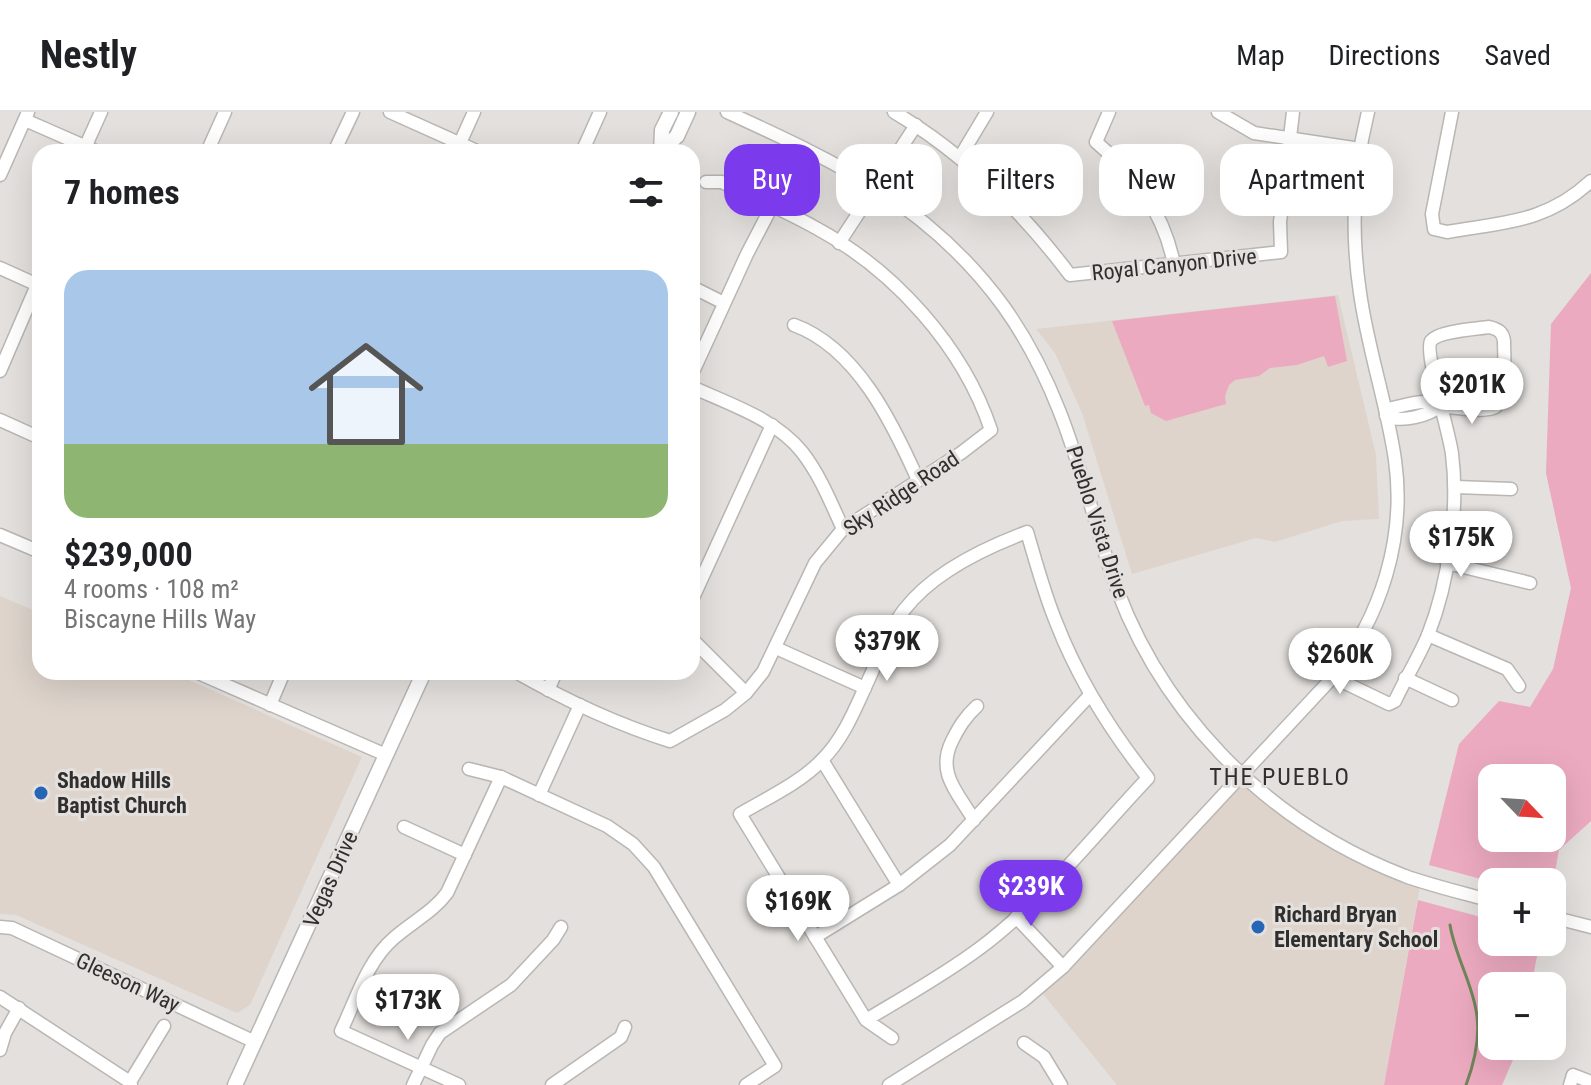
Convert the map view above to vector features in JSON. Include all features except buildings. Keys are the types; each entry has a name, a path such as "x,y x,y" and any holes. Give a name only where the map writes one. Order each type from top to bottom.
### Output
{"main road":[{"path":"661,144 662,130 671,112"},
{"path":"669,144 677,136 688,112"},
{"name":"Vegas Drive","path":"235,1085 420,680"}],"street":[{"path":"91,144 101,112"},
{"path":"211,144 225,112"},
{"path":"338,144 353,112"},
{"path":"390,112 460,143 474,112"},
{"path":"586,144 600,112"},
{"name":"Pueblo Vista Drive","path":"727,112 836,163"},
{"name":"Royal Canyon Drive","path":"894,112 958,156"},
{"path":"968,144 987,112"},
{"path":"1109,112 1096,142 1122,164 1145,191 1169,236 1174,264"},
{"path":"1218,112 1254,133 1324,144"},
{"path":"1289,139 1293,112"},
{"path":"1361,144 1368,112"},
{"path":"1452,112 1432,214 1434,229 1447,232 1529,218 1565,202 1591,181"},
{"path":"2,167 27,116 78,144"},
{"path":"904,144 916,125"},
{"name":"Royal Canyon Drive","path":"1022,216 1070,275 1281,252 1280,222 1289,139"},
{"path":"706,182 724,183"},
{"path":"700,356 767,216"},
{"path":"792,216 839,243 857,216"},
{"name":"Pueblo Vista Drive","path":"917,216 967,262 1026,339 1066,423 1109,565 1140,641 1183,708 1214,747 1242,776 1289,815 1336,844 1406,876 1478,897"},
{"path":"889,1085 1012,1009 1063,967 1333,677 1368,623 1382,590 1393,548 1397,477 1366,328 1357,270 1355,216"},
{"name":"Sky Ridge Road","path":"580,705 636,730 670,741 725,710 746,693 763,672 815,563 843,529 991,430 969,378 936,331 907,298 875,269 839,243"},
{"path":"0,268 32,283"},
{"path":"700,291 724,303"},
{"path":"0,371 32,301"},
{"path":"794,325 829,346 865,385 893,424 918,480"},
{"path":"1333,677 1389,704 1395,701 1428,635 1447,563 1456,487 1450,435 1442,405 1428,351 1430,342 1437,335 1489,327 1500,331 1504,341 1503,396 1499,405 1492,409 1442,405 1431,400 1413,410 1392,408 1386,416"},
{"path":"700,391 772,425 801,450 843,529"},
{"path":"0,420 32,434"},
{"path":"700,582 772,425"},
{"path":"1456,487 1511,489"},
{"path":"866,1020 957,964 1016,917 1148,778 1124,748 1090,695 1055,620 1027,532 994,544 921,591 903,610 843,734 822,760 740,814 866,1020 892,1038"},
{"path":"0,535 32,549"},
{"path":"1447,563 1530,583"},
{"path":"1428,635 1507,669 1519,686"},
{"path":"700,647 746,693"},
{"path":"776,648 865,688"},
{"path":"1405,678 1452,700"},
{"path":"214,680 386,755"},
{"path":"270,705 281,680"},
{"path":"530,680 580,705 539,795"},
{"path":"548,690 552,680"},
{"path":"815,937 899,885 950,845 1090,695"},
{"path":"974,820 947,776 944,763 962,720 977,706"},
{"path":"822,760 899,885"},
{"path":"469,769 501,777 607,826 633,844 654,867 775,1066 746,1085"},
{"path":"459,1085 341,1031 376,956 393,938 440,903 501,777"},
{"path":"404,827 465,855"},
{"path":"1016,917 1063,967"},
{"path":"1566,921 1591,927"},
{"name":"Gleeson Way","path":"0,927 12,928 255,1042"},
{"path":"413,1085 440,1033 511,985 553,940 561,927"},
{"path":"0,997 131,1084 164,1026"},
{"path":"0,1050 5,1033 19,1008"},
{"path":"552,1085 621,1037 625,1027"},
{"path":"1024,1043 1044,1057 1061,1085"},
{"path":"1570,1085 1573,1075 1591,1082"}],"shaded area":[{"path":"1591,273 1591,821 1566,844 1566,764 1478,764 1478,852 1559,852 1556,868 1478,868 1478,878 1429,865 1459,744 1499,701 1530,707 1553,669 1571,588 1546,473 1551,324"},
{"path":"1338,295 1376,455 1379,519 1342,521 1275,542 1256,538 1132,574 1082,413 1055,353 1036,329"},
{"path":"1335,296 1347,361 1328,367 1324,356 1297,365 1270,368 1259,376 1235,380 1229,385 1226,404 1166,421 1151,413 1149,405 1145,406 1112,321"},
{"name":"Shadow Hills Baptist Church","path":"0,596 32,610 32,680 189,680 362,757 250,1005 237,1013 16,915 0,914"},
{"name":"Richard Bryan Elementary School","path":"1242,776 1289,814 1421,881 1384,1085 1117,1085 1039,989"},
{"path":"1418,900 1478,916 1478,956 1537,956 1534,972 1478,972 1478,1060 1513,1060 1502,1085 1384,1085"}],"waterway":[{"path":"1450,925 1474,999 1477,1019 1476,1048 1466,1085"}],"place":[{"name":"Shadow Hills Baptist Church","path":"41,793"},
{"name":"Richard Bryan Elementary School","path":"1258,927"}],"district":[{"name":"THE PUEBLO","path":"1280,777"}]}
